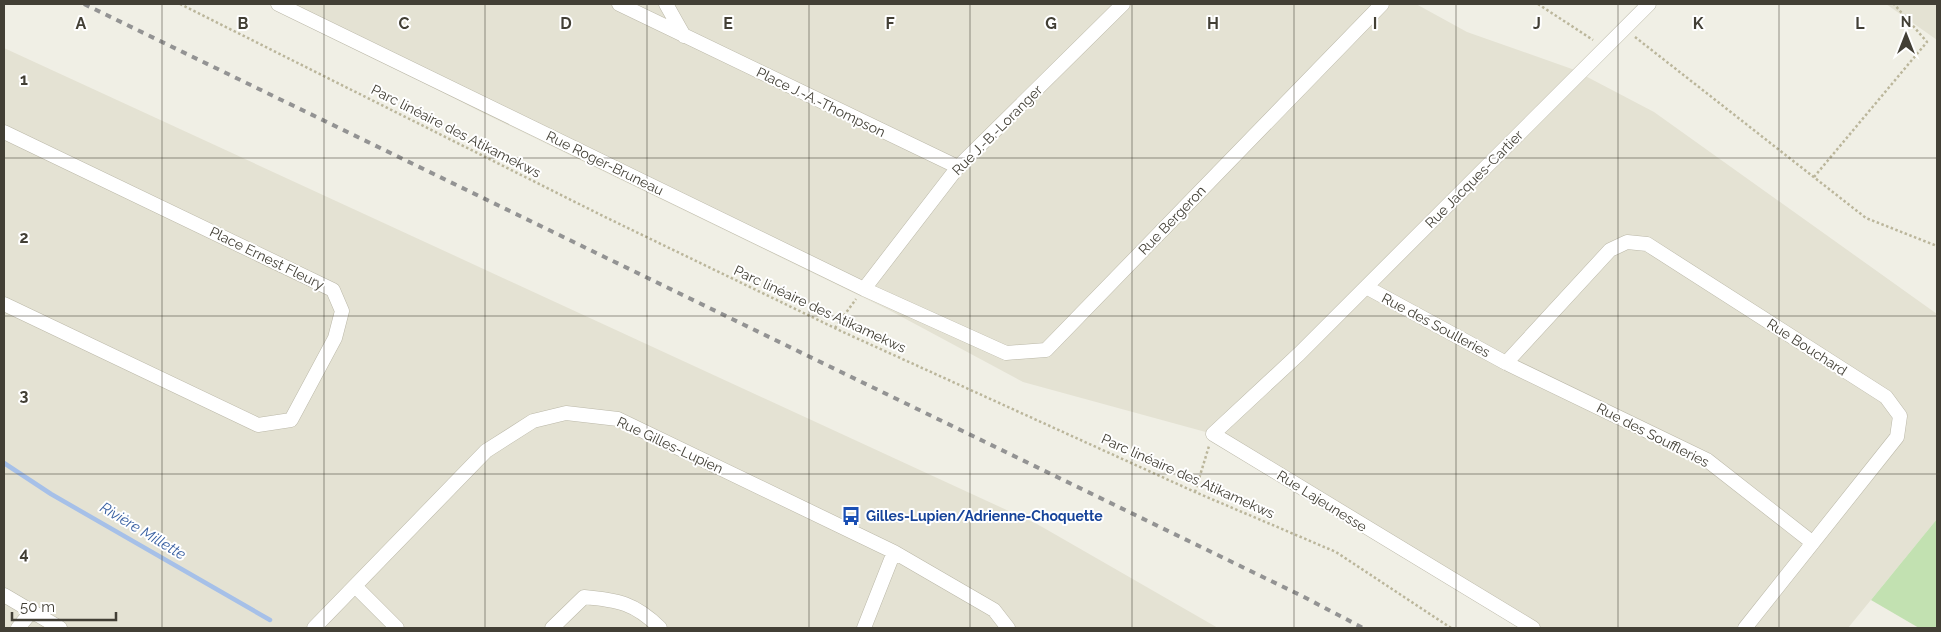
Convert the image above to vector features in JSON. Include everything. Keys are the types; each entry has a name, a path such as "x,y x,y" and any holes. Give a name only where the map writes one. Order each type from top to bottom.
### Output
{"street":[{"name":"Rue Roger-Bruneau","path":"278,4 864,289 934,320"},
{"name":"Place J.-A.-Thompson","path":"619,4 958,167"},
{"path":"666,4 684,36"},
{"name":"Rue J.-B.-Loranger","path":"864,289 958,167 1123,4"},
{"name":"Rue Bergeron","path":"934,320 1006,353 1046,350 1382,4"},
{"name":"Rue Jacques-Cartier","path":"1212,434 1299,354 1649,4"},
{"name":"Place Ernest Fleury","path":"4,132 333,290 342,311 335,338 291,420 258,425 4,304"},
{"name":"Rue Bouchard","path":"1506,363 1610,250 1627,242 1647,244 1886,397 1900,416 1897,437 1745,628"},
{"name":"Rue des Soulleries","path":"1366,287 1506,363"},
{"name":"Rue des Souffleries","path":"1506,363 1707,460 1813,543"},
{"name":"Rue Gilles-Lupien","path":"314,628 486,451 533,421 566,413 618,419 894,552 994,610 1008,628"},
{"name":"Rue Lajeunesse","path":"1212,434 1533,628"},
{"path":"864,628 894,552"},
{"path":"355,586 397,628"},
{"path":"4,595 60,628"},
{"path":"552,628 584,597 619,600 648,616 660,628"},
{"path":"18,628 31,612"}],"path":[{"name":"Parc linéaire des Atikamekws","path":"180,4 603,216 835,328 1195,492 1336,552 1451,628"},
{"path":"1538,4 1605,48"},
{"path":"1814,177 1927,42 1894,4"},
{"path":"1624,29 1866,218 1937,246"},
{"path":"835,328 864,289"},
{"path":"1195,492 1212,434"}],"shaded area":[{"path":"271,4 1416,4 1467,32 1572,69 1654,112 1937,314 1937,519 1848,628 1527,628 1213,434 1023,382 889,310 481,112"},
{"path":"1886,4 1937,4 1937,40"},
{"path":"4,48 1037,524 1218,628 4,628"}],"green space":[{"path":"1937,519 1937,628 1919,628 1871,600"}],"waterway":[{"name":"Rivière Millette","path":"4,463 51,494 270,620"}],"railway":[{"path":"84,4 1304,597 1363,628"}],"place":[{"name":"Gilles-Lupien/Adrienne-Choquette","path":"851,516"}]}
